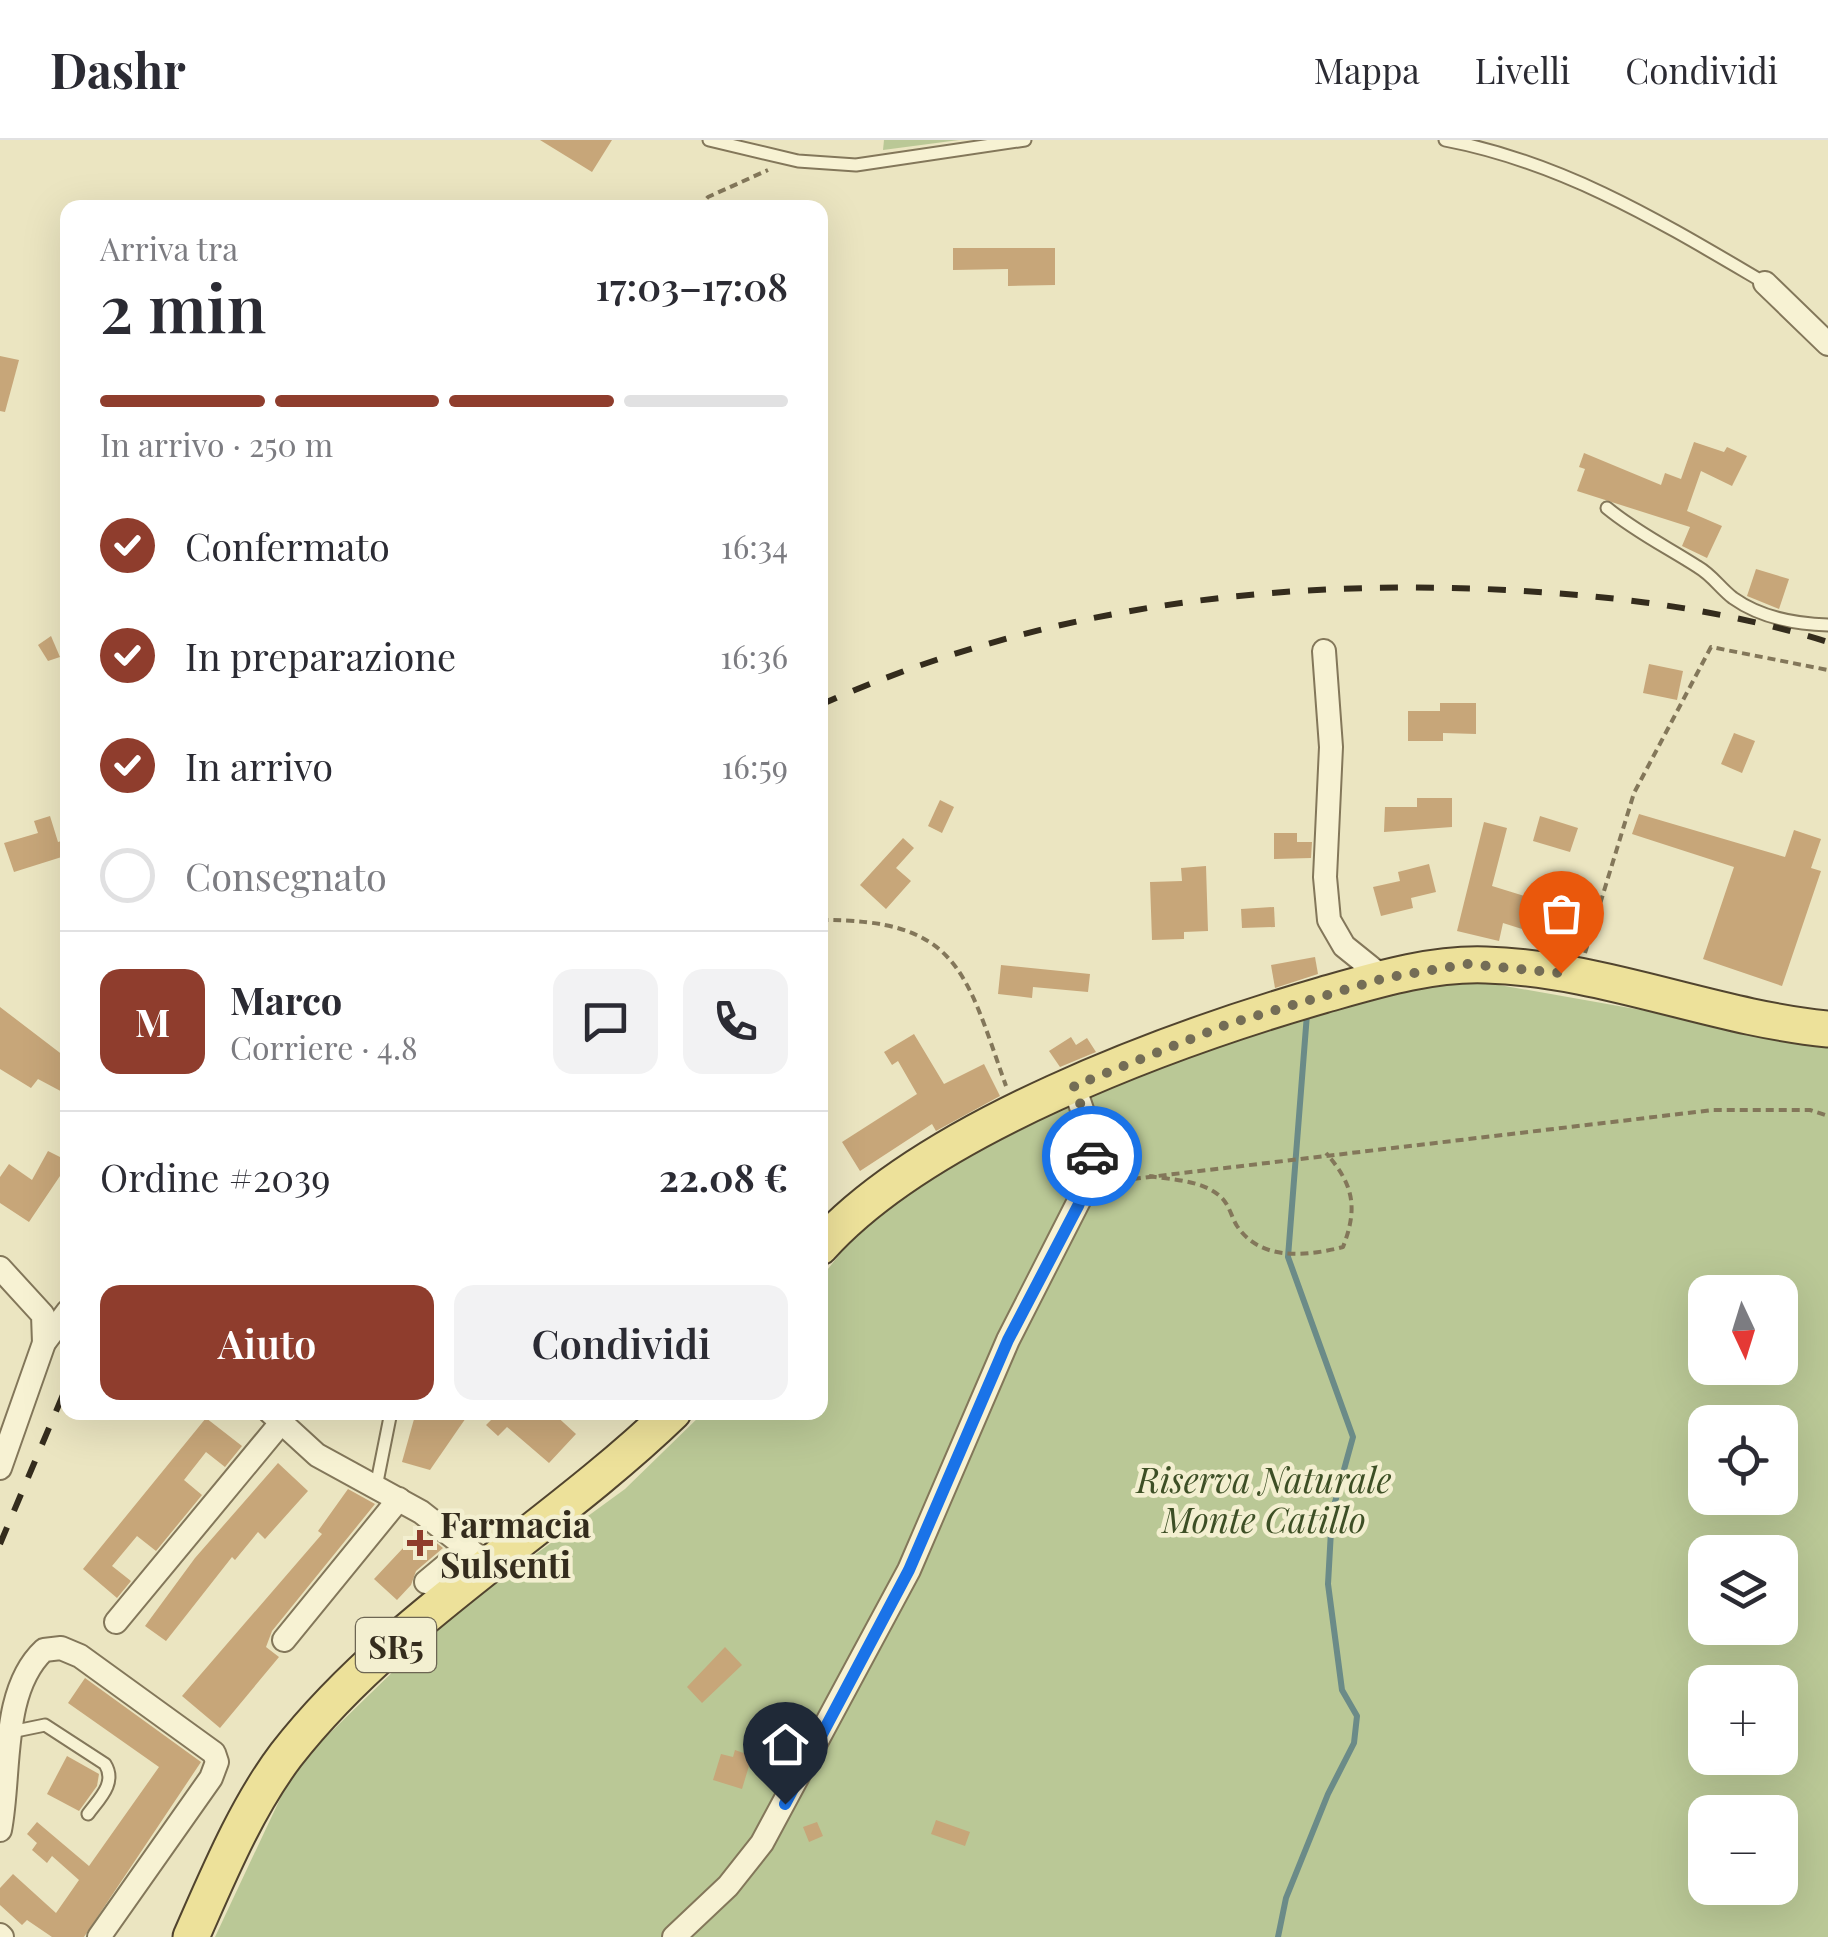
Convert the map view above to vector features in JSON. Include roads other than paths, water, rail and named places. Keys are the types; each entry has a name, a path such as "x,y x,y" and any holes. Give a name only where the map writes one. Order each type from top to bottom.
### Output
{"main road":[{"path":"828,1239 890,1186 1016,1114 1074,1086 1228,1024 1385,978 1467,964 1578,976 1763,1020 1828,1029"},
{"name":"SR5","path":"191,1937 262,1793 288,1754 410,1632 479,1556 621,1463 655,1420"}],"street":[{"path":"1765,283 1828,344"},
{"path":"1324,651 1331,747 1327,909 1338,938 1385,978"},
{"path":"674,1937 741,1871 799,1780 909,1570 1008,1340 1088,1185 1090,1133 1074,1086"},
{"path":"0,1268 42,1314 44,1343"},
{"path":"0,1468 44,1343 60,1322"},
{"path":"116,1622 273,1420"},
{"path":"277,1420 317,1455 399,1499 479,1556 426,1582"},
{"path":"284,1640 399,1499"},
{"path":"0,1830 15,1698 25,1673 44,1650 60,1648 80,1656 215,1757 211,1778 99,1937"}],"lane":[{"path":"709,140 798,162 877,164 1025,140"},
{"path":"1446,140 1518,156 1604,190 1765,283"},
{"path":"1607,508 1640,534 1706,571 1742,603 1793,622 1828,625"},
{"path":"376,1487 389,1420"},
{"path":"11,1732 45,1726 105,1764 110,1774 108,1785 88,1814"}],"waterway":[{"path":"1278,1937 1286,1898 1328,1794 1354,1743 1357,1716 1342,1690 1328,1584 1332,1513 1353,1437 1288,1257 1307,1014"}],"railway":[{"path":"828,702 981,646 1063,625 1146,608 1314,590 1485,589 1572,594 1701,611 1828,642"},
{"path":"0,1544 60,1402"}],"place":[{"name":"Farmacia Sulsenti","path":"420,1543"}],"park label":[{"name":"Riserva Naturale Monte Catillo","path":"1264,1498"}]}
